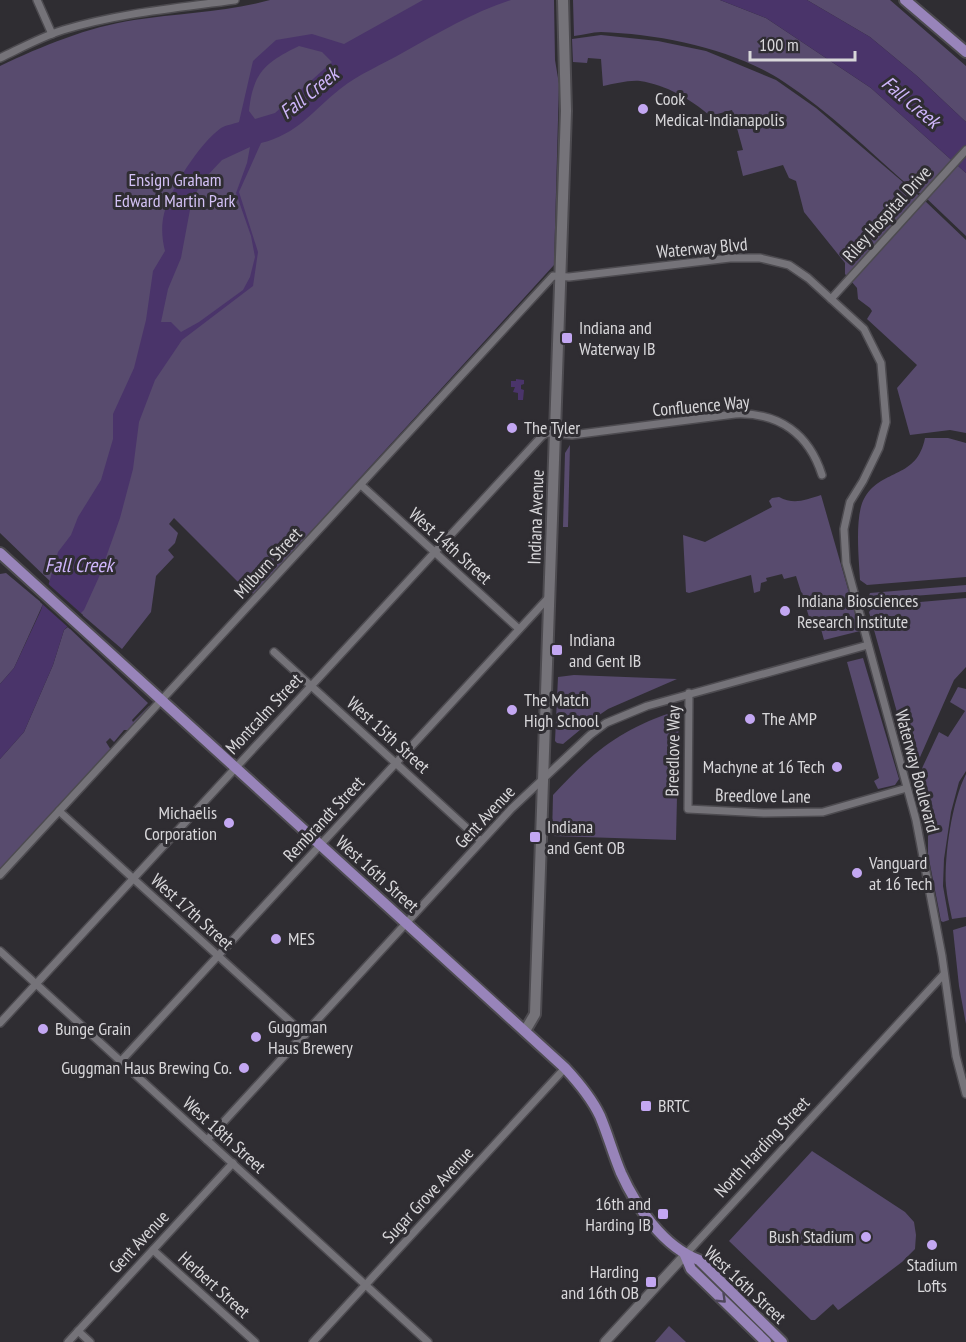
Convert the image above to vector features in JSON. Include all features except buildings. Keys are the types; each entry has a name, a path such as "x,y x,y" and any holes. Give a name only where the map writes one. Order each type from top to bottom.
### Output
{"main road":[{"name":"Indiana Avenue","path":"525,1031 535,1014 566,111 564,0"},
{"path":"905,0 966,52"},
{"name":"West 16th Street","path":"0,554 565,1068 583,1088 600,1116 631,1192 658,1229 685,1255 700,1261 782,1342"},
{"name":"West 16th Street","path":"685,1255 691,1269 766,1342"}],"street":[{"path":"37,0 52,34"},
{"path":"0,58 52,34 135,13 235,0"},
{"name":"Riley Hospital Drive","path":"831,298 966,150"},
{"name":"Waterway Blvd","path":"560,277 730,258 760,258 789,265 808,278 864,329 881,363 886,422 879,448 850,502 844,529 846,563"},
{"name":"Milburn Street","path":"0,875 553,276 560,277"},
{"name":"Confluence Way","path":"555,434 572,435 735,414 758,415 770,418 793,430 811,450 822,475"},
{"name":"Montcalm Street","path":"0,1023 542,436 555,434"},
{"name":"West 14th Street","path":"361,485 519,629"},
{"name":"Waterway Boulevard","path":"846,563 916,820 944,974 956,1056 966,1095"},
{"name":"Rembrandt Street","path":"121,1061 550,596"},
{"name":"Gent Avenue","path":"207,1140 408,924 481,841 543,779 606,723 647,706 689,693 868,645"},
{"name":"West 15th Street","path":"274,652 481,841"},
{"name":"Breedlove Way","path":"688,809 689,693"},
{"name":"Breedlove Lane","path":"688,809 764,813 823,812 907,788"},
{"name":"West 17th Street","path":"59,811 305,1035"},
{"name":"West 18th Street","path":"0,951 428,1342"},
{"name":"North Harding Street","path":"605,1342 944,974"},
{"name":"Sugar Grove Avenue","path":"313,1342 565,1068"},
{"name":"Gent Avenue","path":"68,1342 233,1163"},
{"name":"Herbert Street","path":"153,1250 255,1342"},
{"path":"78,1331 90,1342"}],"green space":[{"name":"Ensign Graham Edward Martin Park","path":"270,0 554,0 555,60 559,84 554,265 254,594 247,591 174,518 169,524 178,533 175,543 168,550 174,557 156,576 151,612 122,649 80,613 81,611 0,533 0,66 82,32 100,27"},
{"path":"573,0 720,0 766,18 871,88 966,173 966,236 924,196 911,188 834,119 784,82 743,61 696,45 624,33 594,32 574,36"},
{"path":"807,0 890,0 966,66 966,122 917,76 870,37"},
{"path":"601,35 658,41 706,51 776,80 816,108 924,200 966,240 966,433 950,430 910,435 897,388 917,365 867,319 872,311 858,299 857,288 845,274 845,263 804,212 796,181 789,178 783,165 743,176 737,151 743,150 732,110 710,116 678,94 640,81 603,86 601,59 588,58 587,63 573,62 572,39"},
{"path":"925,438 948,438 966,443 966,577 867,585 860,580 858,537 859,514 865,497 881,481 915,460"},
{"path":"570,445 568,527 563,527 565,453"},
{"path":"821,495 860,631 824,640 818,618 810,620 796,576 784,579 782,574 766,578 767,581 761,583 760,591 754,593 751,575 686,592 683,535 705,542 772,507 769,501 772,498 779,497 795,501"},
{"path":"6,573 43,604 14,668 0,684 0,574"},
{"path":"966,585 966,592 868,598 870,593"},
{"path":"966,598 966,667 954,680 917,764 912,766 869,612 874,606"},
{"path":"68,627 148,703 132,720 133,722 150,707 131,730 124,730 114,742 110,738 106,742 111,750 0,872 0,759 24,732 53,665 64,630"},
{"path":"863,658 899,779 895,785 878,789 874,781 879,778 847,662"},
{"path":"574,675 677,679 608,709 563,744 557,743 555,741 558,677"},
{"path":"958,687 966,689 966,771 959,782 951,812 944,859 943,886 949,920 943,922 928,854 928,831 916,789 916,781 939,732 948,737 965,711 950,702"},
{"path":"679,710 676,840 552,836 553,795 582,765 624,733"},
{"path":"966,774 966,917 952,919 946,886 948,844 953,813"},
{"path":"966,926 966,1024 953,930"},
{"path":"812,1151 905,1212 914,1222 916,1235 915,1249 902,1262 840,1309 838,1310 833,1304 815,1320 811,1320 729,1241"},
{"path":"669,1326 686,1342 655,1342"}],"water":[{"name":"Fall Creek","path":"423,0 511,0 443,30 363,74 340,89 295,128 261,143 239,192 258,252 253,286 182,340 155,380 139,422 133,469 120,518 99,577 84,610 64,630 53,665 24,732 0,759 0,684 14,668 41,610 58,552 71,535 78,517 101,480 113,439 113,414 134,368 146,320 153,271 165,251 162,223 172,192 204,144 223,127 239,122 253,61 276,40 312,34 344,44","holes":["299,46 322,52 332,62 275,113 255,119 249,111 258,78 270,63","250,147 236,193 251,236 255,257 250,277 243,290 199,322 181,332 171,322 161,322 168,289 181,258 192,199 206,177 222,160"]},
{"name":"Fall Creek","path":"720,0 807,0 870,37 917,76 966,122 966,173 871,88 766,18"},
{"path":"516,379 524,380 524,384 521,385 521,389 524,390 523,400 518,400 518,393 513,392 515,387 511,387 511,381 516,381"}],"pier":[{"path":"46,582 83,615 70,629 40,602"}],"place":[{"name":"Cook Medical-Indianapolis","path":"643,109"},
{"name":"Indiana and Waterway IB","path":"567,338"},
{"name":"The Tyler","path":"512,428"},
{"name":"Indiana Biosciences Research Institute","path":"785,611"},
{"name":"Indiana and Gent IB","path":"557,650"},
{"name":"The Match High School","path":"512,710"},
{"name":"The AMP","path":"750,719"},
{"name":"Machyne at 16 Tech","path":"837,767"},
{"name":"Michaelis Corporation","path":"229,823"},
{"name":"Indiana and Gent OB","path":"535,837"},
{"name":"Vanguard at 16 Tech","path":"857,873"},
{"name":"MES","path":"276,939"},
{"name":"Bunge Grain","path":"43,1029"},
{"name":"Guggman Haus Brewery","path":"256,1037"},
{"name":"Guggman Haus Brewing Co.","path":"244,1068"},
{"name":"BRTC","path":"646,1106"},
{"name":"16th and Harding IB","path":"663,1214"},
{"name":"Bush Stadium","path":"866,1237"},
{"name":"Stadium Lofts","path":"932,1245"},
{"name":"Harding and 16th OB","path":"651,1282"}]}
